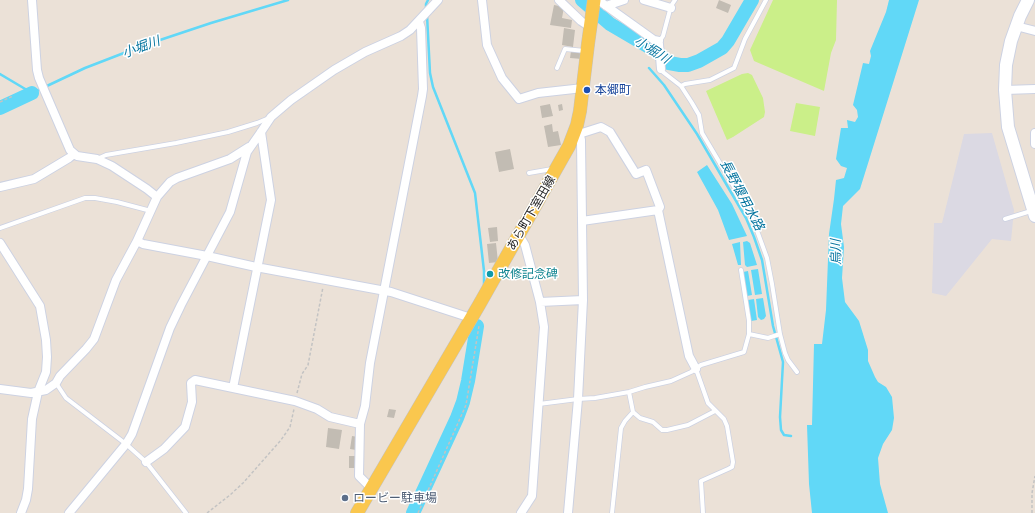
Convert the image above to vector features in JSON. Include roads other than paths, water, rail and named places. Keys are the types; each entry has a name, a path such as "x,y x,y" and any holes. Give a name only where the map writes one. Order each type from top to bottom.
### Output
{"main road":[{"name":"あら町下室田線","path":"357,513 475,322 519,235 578,130 590,25 598,2"}],"street":[{"path":"32,0 37,70 40,82 70,150 77,156 97,159 112,166 157,197"},
{"path":"69,513 126,444 132,434 170,328 230,212 247,152 271,117 290,100 342,65 365,52 401,36 421,19 438,0"},
{"path":"482,0 487,45 502,78 519,99 538,93 583,88"},
{"path":"559,0 581,21 590,25"},
{"path":"598,2 624,0"},
{"path":"644,0 671,8"},
{"path":"1028,0 1011,41 1006,65 1005,90 1008,127 1034,213"},
{"path":"598,2 659,43 661,69"},
{"path":"373,487 368,485 359,476 360,424 365,406 369,370 423,89 421,19"},
{"path":"1016,26 1035,31"},
{"path":"1005,90 1035,89"},
{"path":"568,513 578,399 583,300 581,140 578,130 601,127 610,132 636,174 646,170 660,207 658,210 689,356 696,369"},
{"path":"233,388 256,268 271,200 261,132"},
{"path":"1035,133 1035,144"},
{"path":"0,389 31,393 46,390 56,383 60,376 94,339 116,280 137,241 157,197 170,182 177,178 230,159 251,146"},
{"path":"0,187 37,177 74,154"},
{"path":"582,221 658,210"},
{"path":"519,235 525,245 540,302 544,327 532,496 521,513"},
{"path":"137,241 143,244 207,256 256,268 325,279 384,291 429,304 475,322"},
{"path":"0,243 37,300 42,313 47,357 46,372 38,392 32,419 28,489 21,513"},
{"path":"540,302 583,300"},
{"path":"146,462 164,449 185,426 192,402 191,383 195,380 295,401 317,409 330,417 360,424"}],"lane":[{"path":"659,43 663,36 671,8 676,0"},
{"path":"681,86 684,84 710,80 734,68 745,40 766,0"},
{"path":"557,68 565,49 587,51"},
{"path":"661,69 681,86 699,115 702,133 752,217 767,258 779,334 788,360 797,372"},
{"path":"97,159 106,155 228,132 271,117"},
{"path":"529,173 556,168"},
{"path":"0,228 85,198 95,198 117,202 150,211"},
{"path":"1005,219 1034,213"},
{"path":"539,404 595,398 628,392 671,381 691,372 700,365 742,353 746,349 749,334 749,321 741,270"},
{"path":"749,334 768,338 779,334"},
{"path":"696,369 708,403 724,419 727,426 733,462 732,467 701,481 703,513"},
{"path":"56,383 66,398 126,444 146,462 186,513"},
{"path":"628,392 633,412 640,418 653,422 662,430 688,426 715,411"},
{"path":"612,513 621,428 633,412"}],"water":[{"name":"烏川","path":"889,0 919,0 860,189 843,206 841,224 844,247 842,278 845,302 859,321 868,350 868,361 875,377 878,382 886,387 892,397 894,418 892,430 883,444 878,458 880,484 888,513 812,513 809,484 807,425 812,425 814,344 822,344 826,310 829,234 836,180 844,178 847,168 841,166 836,159 841,128 848,128 847,120 855,122 858,117 857,110 853,105 863,63 869,64 871,56 870,51 886,12"},
{"path":"707,165 732,204 747,236 729,240 718,210 697,172"},
{"path":"747,241 750,243 757,265 747,267 745,265 743,242"},
{"path":"740,242 741,265 738,265 732,244"},
{"path":"758,269 762,294 755,295 751,270"},
{"path":"748,271 752,295 747,296 743,272"},
{"path":"763,298 766,316 761,320 758,317 756,299"},
{"path":"754,299 757,320 751,321 748,300"}],"waterway":[{"name":"小堀川","path":"0,74 32,93 85,68 142,46 211,23 288,0"},
{"path":"426,10 428,0"},
{"name":"小堀川","path":"582,0 610,24 656,51 669,63 680,65 688,65 699,61 722,48 728,41 752,0"},
{"path":"427,15 430,73 433,87 475,193 484,271 484,285"},
{"name":"長野堰用水路","path":"649,68 664,85 697,134 746,218 754,237 762,260 773,326 783,362 780,417 781,430 784,435 791,436"},
{"name":"小堀川","path":"0,108 32,93"},
{"path":"413,513 463,402 477,326"}],"place":[{"name":"本郷町","path":"587,90"},
{"name":"改修記念碑","path":"490,274"},
{"name":"ロービー駐車場","path":"345,498"}]}
